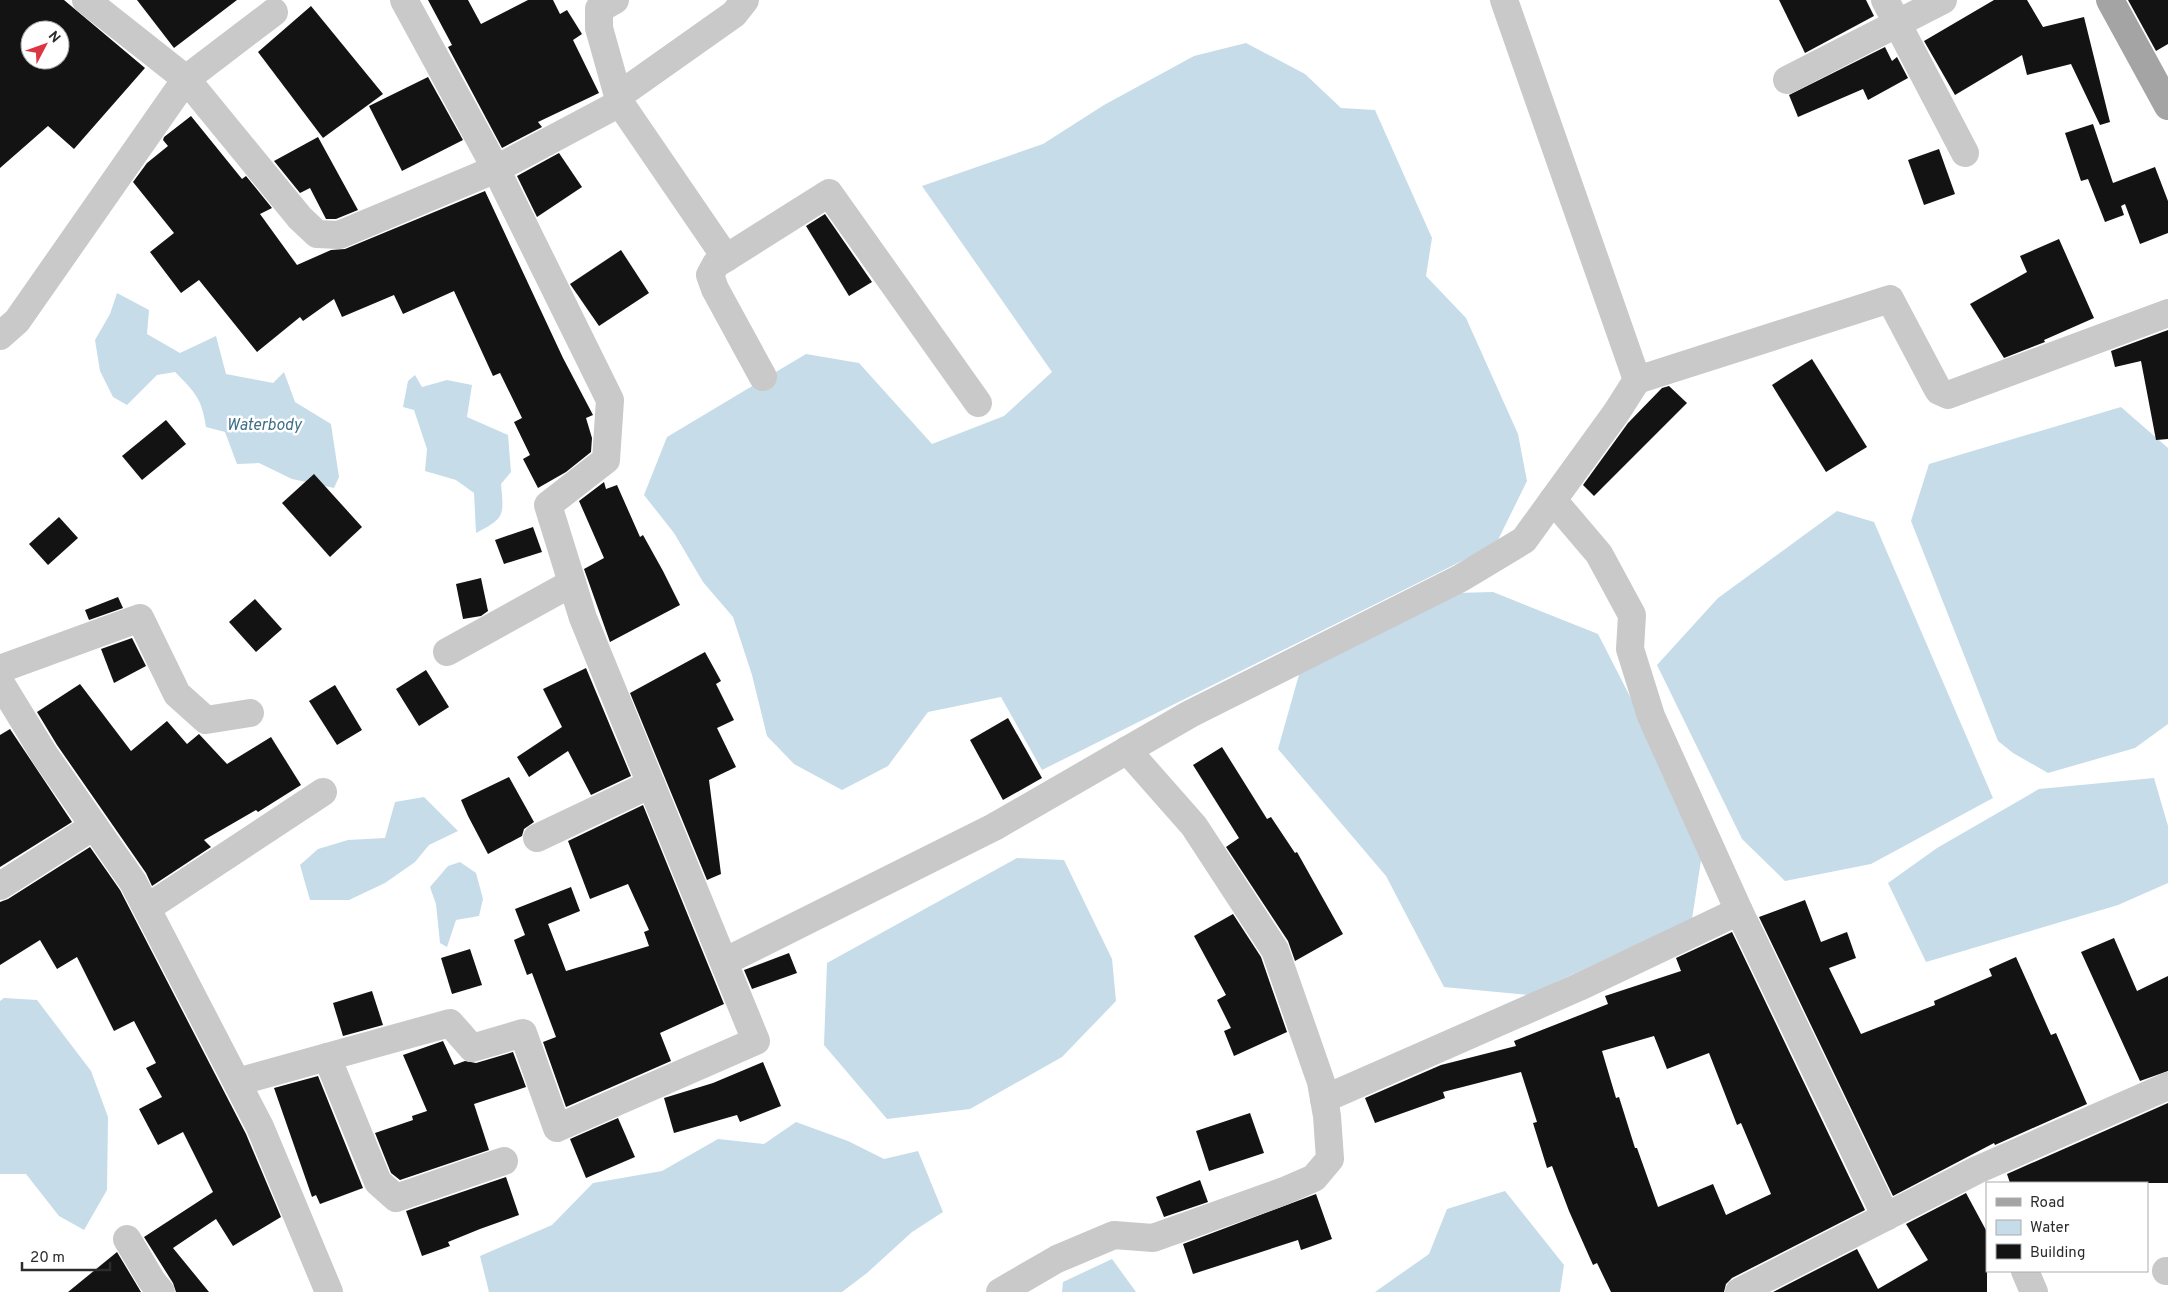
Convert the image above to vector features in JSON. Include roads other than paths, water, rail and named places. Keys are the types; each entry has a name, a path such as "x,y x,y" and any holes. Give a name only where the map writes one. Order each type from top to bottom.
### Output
{"main road":[{"path":"2110,0 2168,106"}],"street":[{"path":"86,0 186,79 300,218 317,234 339,235 496,168 619,99 734,14 745,0"},
{"path":"237,1082 450,1023 472,1048 523,1033 556,1128 756,1040 583,618 548,505 606,460 610,400 496,168 404,0"},
{"path":"615,0 599,8 599,28 619,99 726,258"},
{"path":"1504,0 1637,380"},
{"path":"1885,0 1965,153"},
{"path":"1788,80 1943,0"},
{"path":"0,336 17,321 186,79 274,12"},
{"path":"763,377 715,289 710,275 716,264 829,193 978,403"},
{"path":"724,962 994,827 1190,714 1460,578 1524,540 1616,413 1637,380 1890,299 1936,386 1940,391 1948,394 2168,313"},
{"path":"1553,500 1599,554 1632,615 1630,649 1651,716 1739,911 1886,1217"},
{"path":"447,652 572,583"},
{"path":"0,669 140,618 177,694 206,720 250,713"},
{"path":"0,682 44,754 134,882 260,1127 329,1292"},
{"path":"1000,1292 1057,1259 1114,1235 1153,1238 1284,1191 1314,1178 1330,1159 1327,1116 1321,1082 1275,950 1194,826 1127,750"},
{"path":"537,838 651,784"},
{"path":"147,908 323,792"},
{"path":"0,886 94,826"},
{"path":"1324,1099 1579,987 1739,911"},
{"path":"327,1057 378,1182 396,1198 504,1161"},
{"path":"1739,1292 1886,1217 1982,1180 2168,1086"},
{"path":"127,1239 152,1281 161,1292"},
{"path":"2024,1272 2034,1292"}],"water":[{"path":"1246,43 1305,74 1341,108 1375,110 1432,238 1426,276 1466,318 1518,434 1527,481 1496,544 1042,770 1001,697 928,712 888,766 842,790 794,764 767,736 752,675 733,617 703,582 674,533 644,495 667,437 806,354 859,363 932,444 1004,416 1052,372 922,186 1043,144 1104,105 1194,56"},
{"name":"Waterbody","path":"117,293 149,310 147,334 180,353 216,336 226,374 273,383 284,372 295,402 331,424 339,477 334,488 292,479 259,463 237,464 225,432 206,427 200,403 188,385 175,372 157,375 127,405 113,397 100,371 95,340 110,314"},
{"path":"415,375 422,387 447,380 472,385 467,417 508,435 511,472 501,484 502,510 493,524 476,533 474,493 456,480 425,471 427,449 414,410 403,407 408,381"},
{"path":"2121,407 2168,448 2168,724 2135,748 2048,773 2013,753 1998,741 1911,521 1929,464"},
{"path":"1837,511 1874,522 1993,798 1871,864 1785,881 1742,839 1657,665 1718,598"},
{"path":"1493,592 1598,634 1704,841 1692,919 1528,995 1444,987 1386,876 1278,749 1302,664 1454,593"},
{"path":"2154,778 2168,826 2168,883 2118,905 1926,962 1888,883 1937,848 2039,789"},
{"path":"424,797 458,831 429,845 415,862 385,883 349,900 310,900 300,865 318,849 348,840 385,838 395,802"},
{"path":"1017,858 1064,860 1112,959 1116,1001 1062,1057 970,1109 887,1119 824,1045 827,963"},
{"path":"460,862 476,873 483,899 479,916 456,920 447,947 440,943 436,904 430,887 448,866"},
{"path":"4,998 37,1000 91,1071 108,1117 107,1190 84,1230 59,1216 26,1174 0,1174 0,1001"},
{"path":"796,1122 848,1141 884,1159 918,1151 943,1212 912,1232 867,1273 842,1292 489,1292 480,1256 552,1225 593,1183 662,1171 718,1139 764,1144"},
{"path":"1505,1191 1564,1265 1560,1292 1375,1292 1429,1254 1447,1209"},
{"path":"1112,1259 1136,1292 1062,1292 1063,1282"}]}
